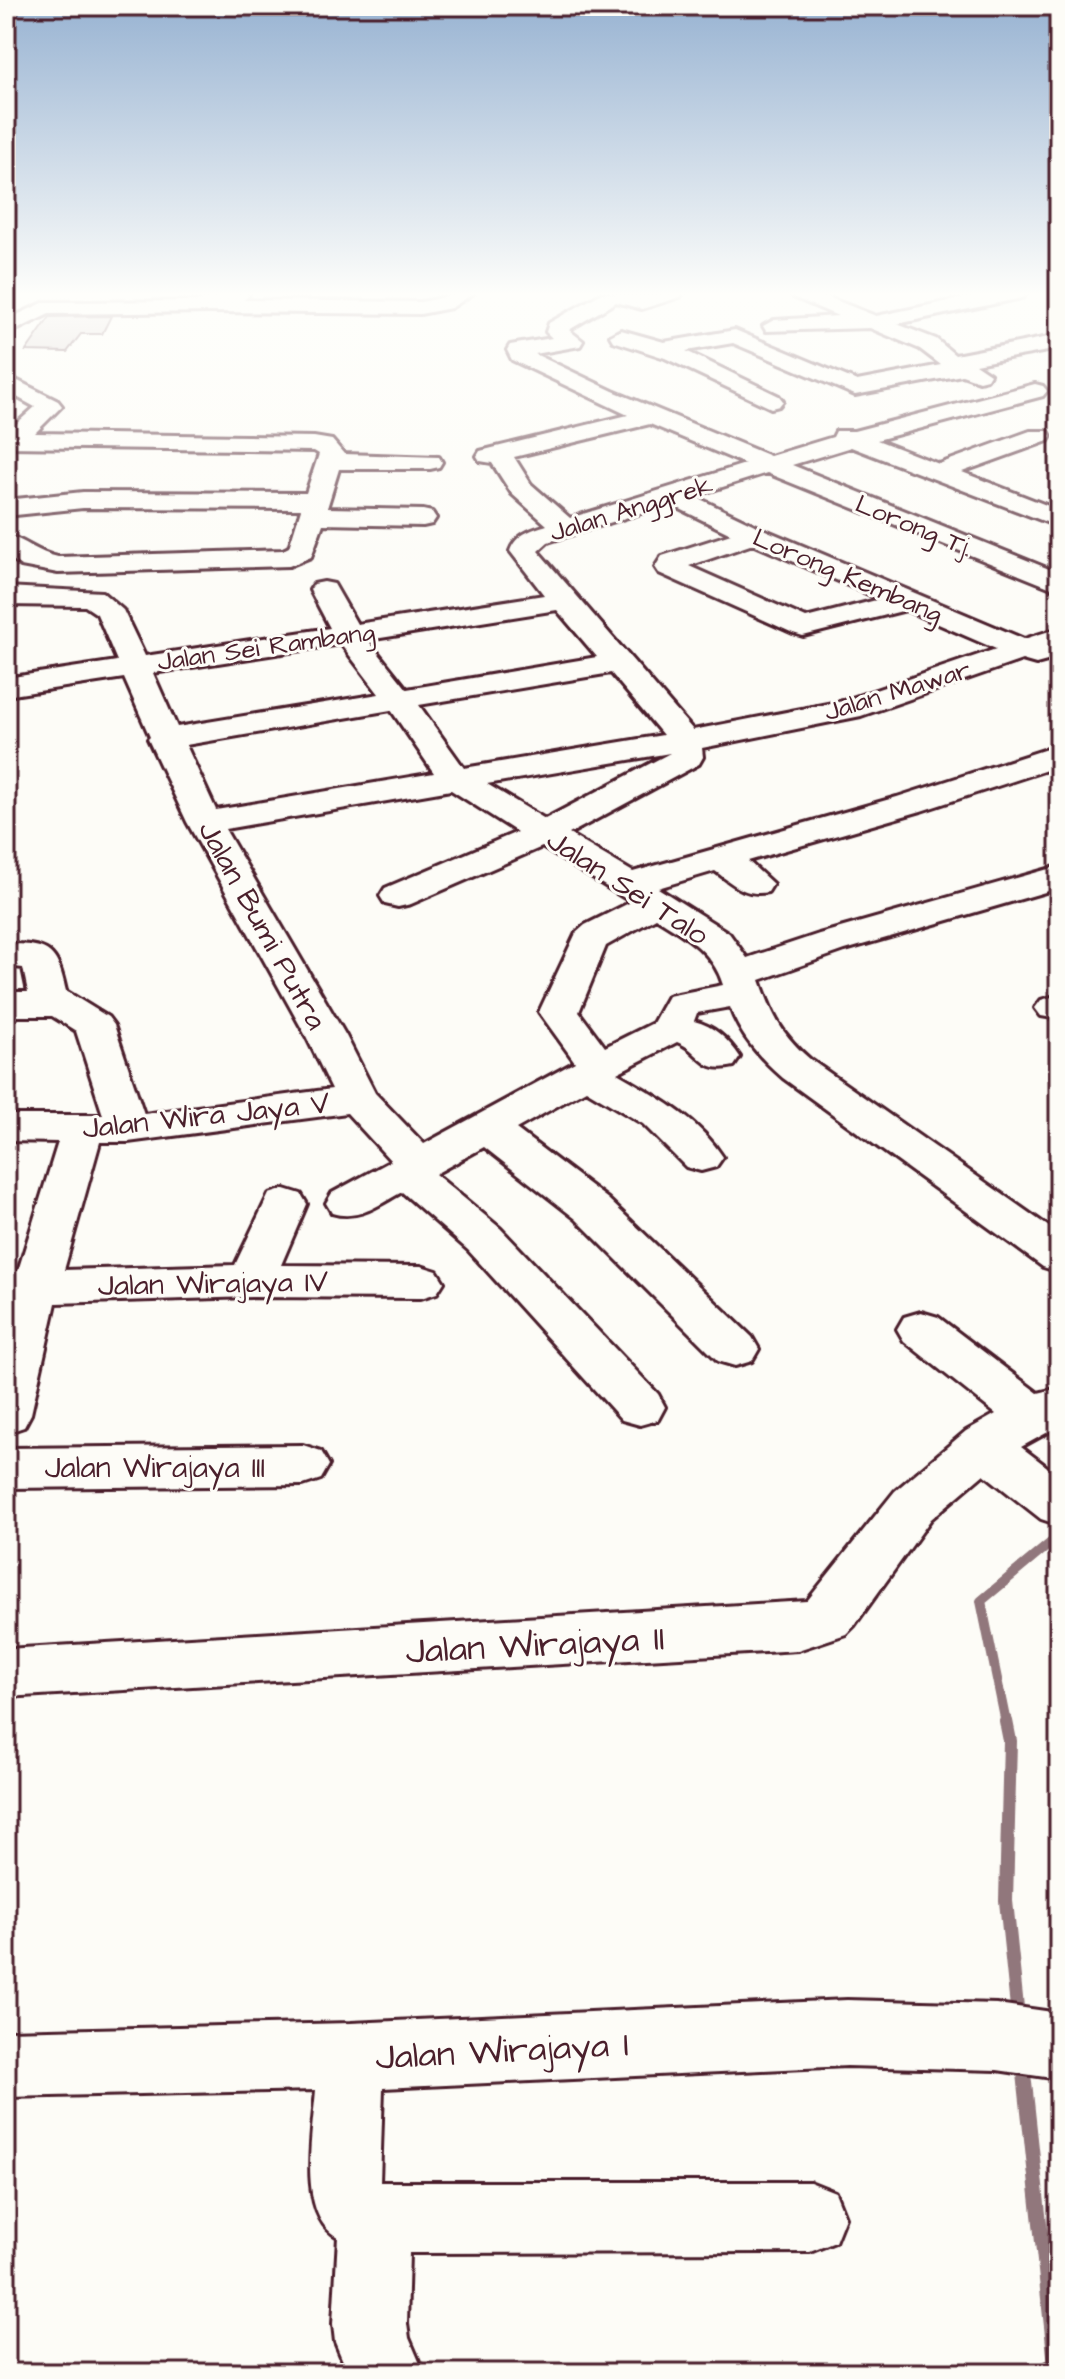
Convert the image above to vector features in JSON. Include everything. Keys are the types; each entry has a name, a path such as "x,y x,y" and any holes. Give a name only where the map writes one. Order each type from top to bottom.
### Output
{"street":[{"path":"9,440 50,406 46,404"},
{"name":"Lorong Tj.","path":"624,404 1059,583"},
{"path":"741,410 761,404"},
{"name":"Jalan Anggrek","path":"562,601 524,551 531,541 851,439 983,404"},
{"path":"963,409 1049,440"},
{"path":"566,528 521,489 494,455 652,416"},
{"path":"681,428 711,419"},
{"path":"823,427 1059,519"},
{"path":"6,543 31,560 58,565 279,559 301,551 332,452 329,448 314,444 9,440"},
{"path":"937,473 1049,440"},
{"path":"329,461 430,462"},
{"path":"934,534 1059,493"},
{"name":"Lorong Kembang","path":"672,495 754,535 1026,650 1059,668"},
{"path":"6,508 83,500 315,509 423,518"},
{"path":"754,535 672,562 669,567 803,627 907,601"},
{"name":"Jalan Sei Talo","path":"324,590 348,634 400,700 454,778 645,893 716,941 742,984 754,1019 773,1048 797,1069 1059,1256"},
{"name":"Jalan Sei Rambang","path":"6,596 92,598 103,604 134,665 562,601"},
{"path":"398,896 544,833 687,757 685,740 562,601"},
{"name":"Jalan Mawar","path":"204,822 850,709 1059,637"},
{"path":"164,739 616,663"},
{"path":"6,687 134,665"},
{"name":"Jalan Bumi Putra","path":"134,665 164,739 204,822 326,1036 357,1099 402,1148 413,1168 484,1239 640,1407"},
{"path":"701,1157 658,1115 592,1069 559,1012 589,941 645,893 719,857 909,804 1059,755"},
{"path":"719,857 755,884"},
{"path":"669,1031 682,1004 742,984 832,942 1059,877"},
{"path":"6,955 28,955 41,962 45,990 59,1004 94,1025 128,1129"},
{"path":"6,1004 59,1004"},
{"path":"348,1203 485,1126 669,1031 694,1031 720,1057"},
{"name":"Jalan Wira Jaya V","path":"6,1128 128,1129 357,1099"},
{"path":"485,1126 592,1209 735,1349"},
{"path":"6,1414 21,1288 83,1128"},
{"path":"251,1281 285,1204"},
{"name":"Jalan Wirajaya IV","path":"21,1288 251,1281 421,1282"},
{"path":"921,1329 1046,1410 984,1445 1059,1505"},
{"name":"Jalan Wirajaya II","path":"6,1673 798,1627 826,1618 835,1610 913,1505 984,1445"},
{"name":"Jalan Wirajaya III","path":"6,1468 303,1465"},
{"name":"Jalan Wirajaya I","path":"6,2064 351,2056 847,2033 1032,2041"},
{"path":"351,2056 345,2191 354,2207 375,2218 810,2217"},
{"path":"375,2218 370,2324 372,2342 386,2373"}],"waterway":[{"path":"1006,1723 981,1601 1059,1536"},
{"path":"1006,1721 1010,1741 1006,1901 1018,2017"},
{"path":"1023,2064 1055,2364 1034,2373"}]}
